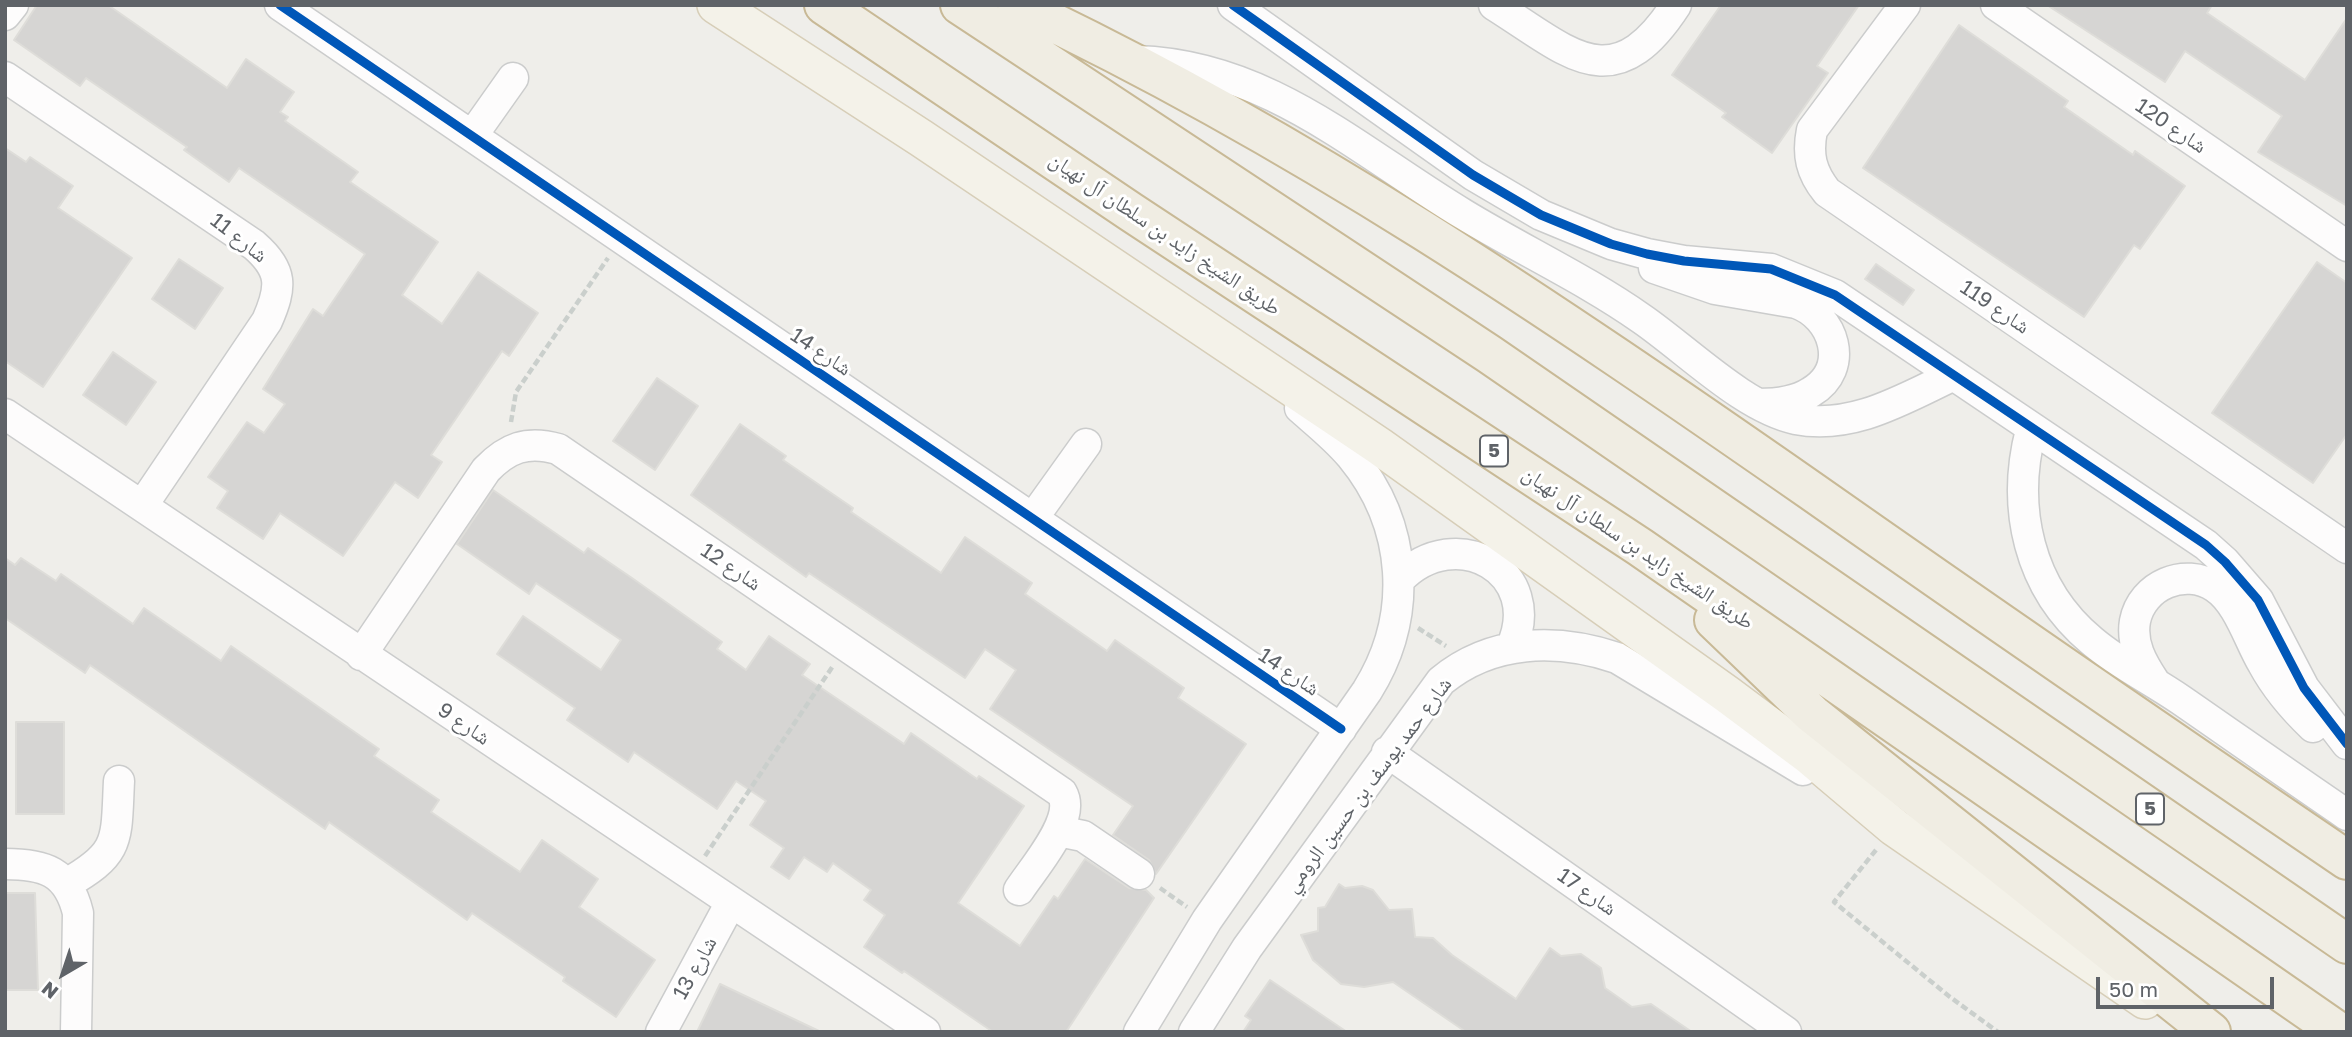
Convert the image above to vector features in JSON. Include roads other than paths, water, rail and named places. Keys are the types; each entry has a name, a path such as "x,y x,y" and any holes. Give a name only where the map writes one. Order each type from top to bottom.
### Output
{"highway":[{"name":"طريق الشيخ زايد بن سلطان آل نهيان","path":"824,5 1131,212 1640,547 2339,1032"},
{"name":"5","path":"960,5 1489,354 2347,944"},
{"path":"1017,5 1129,61 1318,164 1529,296 2135,717 2347,860"},
{"path":"1640,547 1771,678 1812,714 2211,1032"}],"main road":[{"path":"716,5 921,138 1379,446 1688,666 1811,757 1894,827 2192,1032"}],"street":[{"path":"5,15 12,5"},
{"name":"شارع 14","path":"280,5 1341,729"},
{"path":"1233,5 1473,175 1541,215 1611,244 1684,261 1743,264 1793,275 1835,295 2031,430 2206,545 2225,562 2258,600 2304,688 2347,744"},
{"path":"1494,5 1573,55 1592,60 1612,60 1640,49 1655,35 1676,5"},
{"name":"شارع 119","path":"1905,5 1812,130 1810,163 1827,192 2347,548"},
{"name":"شارع 120","path":"1996,5 2347,246"},
{"path":"1129,61 1209,70 1287,101 1454,208 1638,316 1757,404 1797,419 1839,421 1880,409 1952,376"},
{"name":"شارع 11","path":"5,77 254,245 274,267 277,293 267,321 142,506"},
{"path":"472,136 513,78"},
{"path":"1611,244 1635,259 1687,281 1796,303 1818,314 1826,323 1835,347 1826,377 1801,397 1757,404"},
{"path":"1139,1032 1207,920 1380,671 1398,615 1398,557 1386,513 1364,473 1334,438 1240,354"},
{"name":"شارع 9","path":"5,414 691,877 895,1024 925,1032"},
{"path":"2031,430 2024,454 2022,506 2029,544 2043,581 2073,623 2092,641 2347,815"},
{"path":"1034,519 1086,444"},
{"name":"شارع 12","path":"361,655 486,470 500,456 520,446 545,445 558,449 1062,793 1067,810 1058,831 1019,890"},
{"path":"1400,579 1423,560 1452,552 1482,558 1495,566 1513,589 1518,603 1518,632 1511,648"},
{"path":"2154,681 2137,650 2135,634 2139,609 2155,589 2166,583 2178,579 2203,582 2225,595 2263,664 2293,707 2347,755"},
{"name":"شارع حمد يوسف بن حسين الرومي","path":"1194,1032 1247,948 1441,681 1470,662 1511,648 1571,645 1617,657 1661,681 1894,827"},
{"name":"شارع 17","path":"1387,752 1786,1032"},
{"path":"66,884 102,861 111,849 116,836 119,781"},
{"path":"1058,831 1083,836 1139,874"},
{"path":"5,864 40,866 66,884 78,913 76,1032"},
{"name":"شارع 13","path":"662,1032 730,904"}]}
